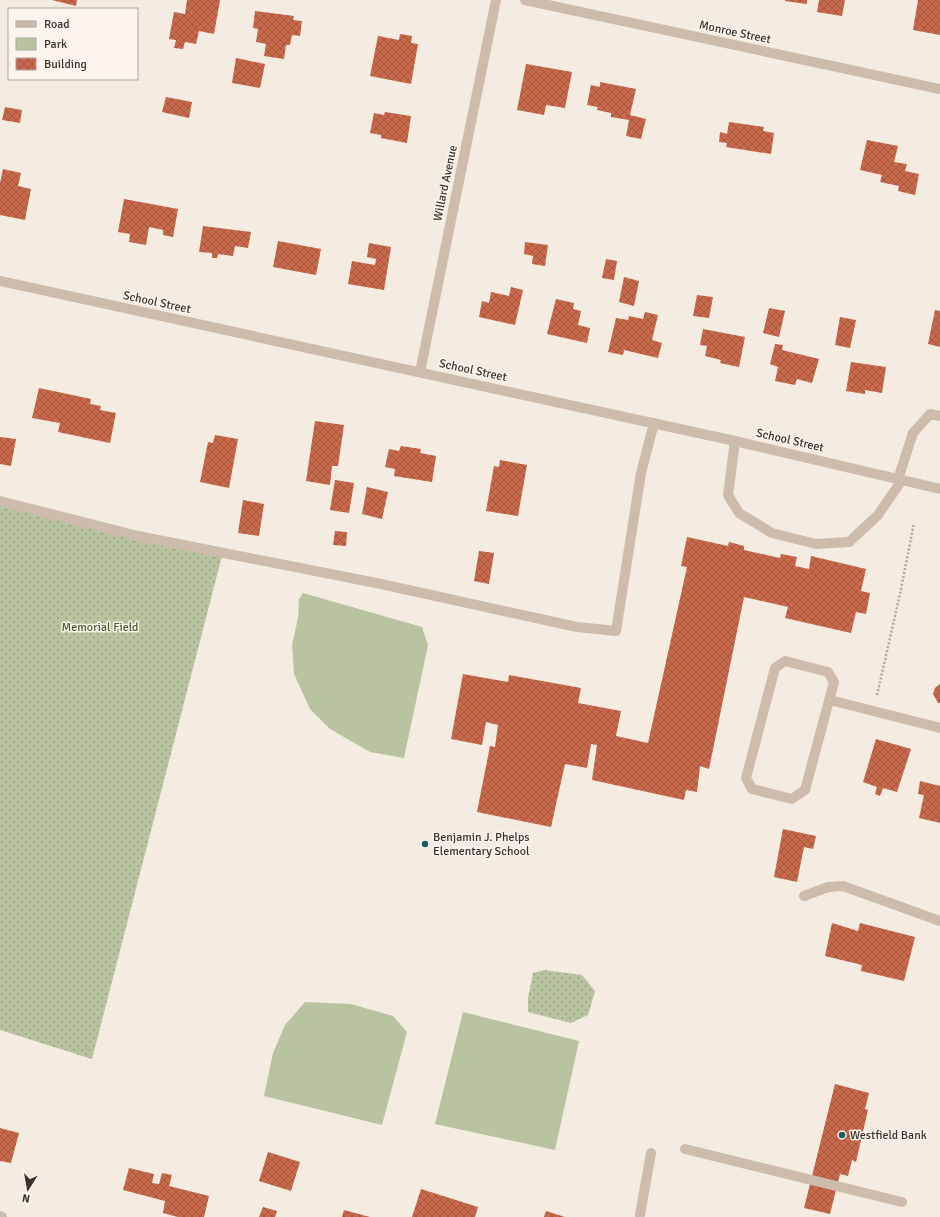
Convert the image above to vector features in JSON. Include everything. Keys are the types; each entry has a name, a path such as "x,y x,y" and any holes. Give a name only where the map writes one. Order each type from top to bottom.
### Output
{"street":[{"name":"Willard Avenue","path":"420,372 496,0"},
{"name":"Monroe Street","path":"525,0 940,89"},
{"name":"School Street","path":"0,281 654,423 940,489"},
{"path":"735,441 728,495 739,513 772,533 816,544 849,542 878,515 900,480 913,433 930,414 940,416"},
{"path":"0,501 138,536 381,584 577,627 616,631 641,473 654,423"},
{"path":"785,661 828,672 834,682 830,700 806,790 792,799 752,789 746,778 775,668 785,661"},
{"path":"830,700 940,728"},
{"path":"804,896 828,887 843,886 940,921"},
{"path":"685,1149 902,1202"},
{"path":"640,1215 650,1153"}],"path":[{"path":"873,711 900,594 914,523"}],"green space":[{"name":"Memorial Field","path":"0,500 223,552 92,1059 0,1030"},
{"path":"303,593 422,627 428,645 404,758 370,752 330,729 310,709 294,674 292,645 298,618 299,599"},
{"path":"544,970 582,975 595,991 588,1015 571,1023 528,1012 528,998 533,973"},
{"path":"305,1002 351,1004 393,1016 407,1032 382,1125 264,1096 273,1053 285,1025"},
{"path":"463,1012 579,1041 555,1150 435,1124"}],"building":[{"path":"52,0 77,0 76,6"},
{"path":"187,0 220,0 214,34 199,31 196,44 185,42 183,49 174,48 176,40 169,39 174,12 185,14"},
{"path":"807,0 807,4 785,1"},
{"path":"819,0 845,0 842,16 817,12"},
{"path":"918,0 940,0 940,35 913,30"},
{"path":"255,11 294,16 293,20 302,21 300,36 292,35 290,45 286,45 284,59 264,56 266,44 256,42 258,29 253,28"},
{"path":"400,34 412,36 411,43 418,44 411,84 370,76 378,36 399,40"},
{"path":"236,58 265,64 260,88 232,83"},
{"path":"526,64 572,72 565,108 546,105 544,115 517,110"},
{"path":"600,82 636,89 630,115 646,119 641,139 626,136 629,120 611,117 611,113 597,110 598,107 587,105 591,85 600,87"},
{"path":"166,97 192,102 189,118 162,112"},
{"path":"5,107 22,110 20,123 2,120"},
{"path":"385,112 411,116 407,143 381,138 381,135 370,133 374,113 384,115"},
{"path":"729,122 764,127 763,131 774,133 771,154 726,147 727,143 719,142 720,132 727,134"},
{"path":"867,140 898,146 894,162 907,164 905,171 919,174 915,195 898,191 899,186 880,182 882,175 860,170"},
{"path":"3,169 21,173 18,186 31,189 25,220 0,215 0,183"},
{"path":"124,199 178,209 173,237 163,235 163,230 149,227 146,245 129,242 130,234 118,232"},
{"path":"203,226 251,232 248,248 235,246 233,256 218,254 217,258 212,258 212,253 199,252"},
{"path":"278,241 321,249 316,275 273,267"},
{"path":"525,242 548,245 545,266 532,264 533,256 524,254"},
{"path":"369,243 391,247 384,290 348,284 352,261 375,265 376,259 367,257"},
{"path":"606,259 617,261 614,280 602,278"},
{"path":"624,277 639,281 634,306 619,302"},
{"path":"511,287 523,290 515,325 479,317 482,301 489,303 491,292 509,296"},
{"path":"697,295 713,297 709,318 693,316"},
{"path":"556,299 574,303 573,309 581,311 578,325 590,328 587,343 547,334"},
{"path":"769,308 785,311 779,337 763,333"},
{"path":"935,310 940,311 940,347 928,344"},
{"path":"645,312 658,315 652,340 662,343 658,358 624,350 623,355 608,352 616,318 628,320 629,316 643,319"},
{"path":"840,317 856,320 850,348 835,345"},
{"path":"703,329 745,337 739,367 720,363 721,360 705,356 707,346 700,345"},
{"path":"775,344 783,345 782,350 819,359 812,383 797,379 795,385 775,381 778,367 770,364"},
{"path":"851,362 886,367 882,393 865,390 865,394 846,391"},
{"path":"39,388 91,399 90,404 101,406 100,410 116,413 110,443 58,432 60,423 32,418"},
{"path":"315,421 344,425 338,466 332,466 330,485 306,481"},
{"path":"215,435 238,439 229,488 200,482 208,442 213,443"},
{"path":"0,437 16,439 11,466 0,464"},
{"path":"401,446 421,449 420,453 436,456 432,482 394,476 395,469 385,467 389,449 399,451"},
{"path":"500,460 527,465 518,516 486,511 494,466 499,467"},
{"path":"335,480 354,483 349,513 330,510"},
{"path":"367,487 388,492 382,519 362,514"},
{"path":"243,500 264,504 259,536 238,533"},
{"path":"335,531 347,532 346,546 333,545"},
{"path":"687,537 728,546 729,542 744,546 744,550 780,558 781,554 797,557 795,566 809,569 811,556 866,569 861,591 870,593 866,614 856,612 851,633 785,618 788,607 744,597 709,769 700,766 697,792 686,790 684,800 592,780 597,745 591,744 587,768 565,764 551,827 477,812 490,746 495,747 498,725 486,722 482,745 451,739 463,674 508,682 509,675 581,688 578,703 621,711 616,736 648,743 687,567 681,566"},
{"path":"479,551 494,553 489,584 474,581"},
{"path":"940,684 940,703 938,703 933,694 935,688"},
{"path":"876,739 911,749 897,792 883,788 880,796 875,794 877,787 863,782"},
{"path":"920,781 940,786 940,823 919,818 924,795 918,794"},
{"path":"783,829 816,836 813,849 804,847 797,882 774,877"},
{"path":"832,923 858,931 860,923 915,937 904,981 861,971 862,965 825,956"},
{"name":"Westfield Bank","path":"835,1084 869,1093 865,1109 868,1110 856,1162 852,1160 848,1176 840,1174 830,1214 804,1208"},
{"path":"0,1128 19,1133 11,1163 0,1161"},
{"path":"268,1152 300,1162 291,1191 259,1181"},
{"path":"129,1168 154,1174 152,1183 159,1184 162,1173 172,1175 169,1186 209,1196 204,1217 178,1217 163,1213 165,1201 123,1190"},
{"path":"421,1189 478,1207 475,1217 412,1217"},
{"path":"263,1207 277,1211 275,1217 259,1217"},
{"path":"344,1210 370,1217 342,1217"},
{"path":"546,1211 565,1217 544,1217"}],"place":[{"name":"Benjamin J. Phelps Elementary School","path":"425,844"},
{"name":"Westfield Bank","path":"842,1135"}]}
